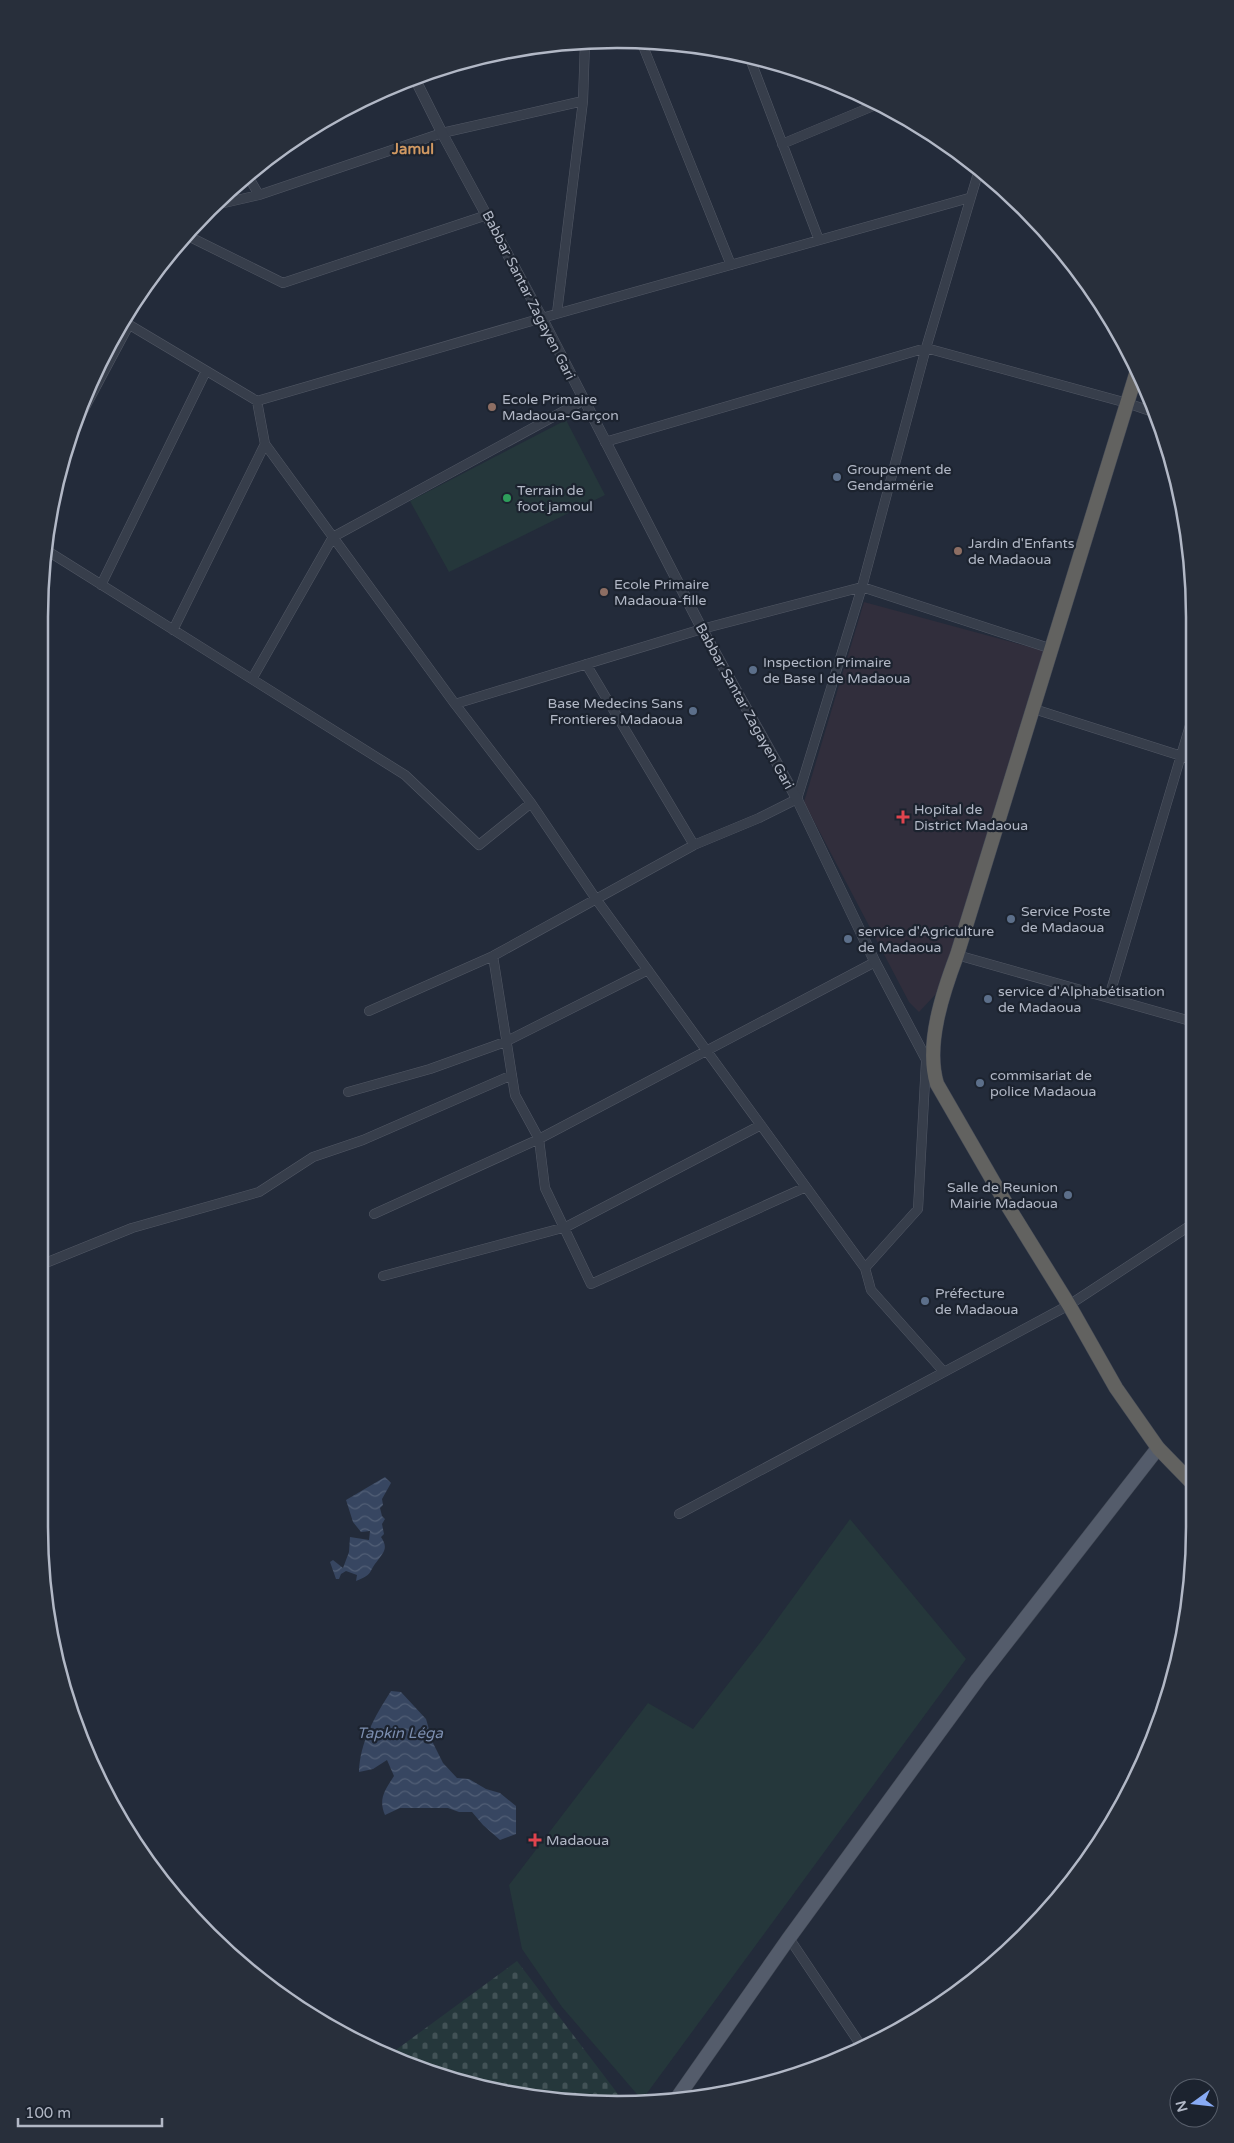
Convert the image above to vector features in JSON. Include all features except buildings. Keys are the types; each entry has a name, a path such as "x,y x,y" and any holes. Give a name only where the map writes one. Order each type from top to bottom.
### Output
{"highway":[{"path":"1135,380 1034,709 957,955 943,992 930,1067 937,1084 1004,1200 1069,1306 1116,1388 1158,1448 1186,1477"}],"main road":[{"path":"681,2092 789,1938 978,1679 1158,1448"}],"street":[{"path":"557,314 583,101 584,49"},
{"path":"644,49 731,265"},
{"path":"752,64 819,240"},
{"name":"Babbar Santar Zagayen Gari","path":"418,84 542,318 702,629 797,799 874,962 930,1067"},
{"path":"227,202 260,195 442,133 583,101"},
{"path":"782,144 871,107"},
{"path":"369,1010 492,956 694,845 759,818 797,799 862,587 926,348 977,176"},
{"path":"251,181 260,195"},
{"path":"129,325 257,401 542,318 970,198"},
{"path":"192,238 283,283 487,214"},
{"path":"605,442 926,348 1147,410"},
{"path":"101,585 206,371"},
{"path":"252,679 333,537 584,400"},
{"path":"257,401 265,444 455,704 531,803 596,899 865,1268 871,1290 944,1372"},
{"path":"173,630 265,444"},
{"path":"51,553 405,775 479,845 531,803"},
{"path":"455,704 702,629 862,587 1052,649"},
{"path":"586,664 694,845"},
{"path":"1034,709 1186,758"},
{"path":"1109,997 1186,737"},
{"path":"957,955 1186,1020"},
{"path":"492,956 515,1095 539,1139 545,1188 566,1228 591,1284 806,1187"},
{"path":"374,1214 539,1139 874,962"},
{"path":"348,1092 430,1068 505,1042 648,970"},
{"path":"865,1268 918,1209 930,1067"},
{"path":"48,1262 132,1228 260,1192 313,1157 363,1140 512,1075"},
{"path":"383,1276 566,1228 760,1125"},
{"path":"679,1514 1069,1306 1186,1228"},
{"path":"789,1938 858,2042"}],"shaded area":[{"name":"Hopital de District Madaoua","path":"864,602 1045,651 965,923 936,994 919,1012 909,1002 804,802"}],"green space":[{"name":"Terrain de foot jamoul","path":"566,420 605,495 449,572 410,501"},
{"path":"850,1519 966,1659 646,2094 638,2095 562,2007 522,1949 509,1885 648,1703 693,1729 763,1639"},
{"path":"517,1961 619,2096 543,2091 506,2085 434,2065 395,2050"}],"water":[{"path":"385,1477 391,1483 382,1499 383,1505 380,1508 385,1519 382,1524 384,1534 381,1537 385,1546 384,1551 366,1576 356,1581 357,1575 346,1571 341,1574 339,1579 336,1579 330,1562 333,1560 343,1568 349,1552 350,1537 369,1540 370,1531 361,1532 353,1522 346,1500"},
{"name":"Tapkin Léga","path":"391,1691 401,1692 426,1719 433,1743 443,1763 457,1778 469,1779 486,1789 500,1793 516,1806 516,1834 500,1840 472,1812 459,1812 448,1808 400,1808 385,1815 382,1799 385,1790 394,1776 387,1760 373,1769 359,1772 365,1740 379,1710"}],"place":[{"name":"Ecole Primaire Madaoua-Garçon","path":"492,407"},
{"name":"Groupement de Gendarmérie","path":"837,477"},
{"name":"Terrain de foot jamoul","path":"507,498"},
{"name":"Jardin d'Enfants de Madaoua","path":"958,551"},
{"name":"Ecole Primaire Madaoua-fille","path":"604,592"},
{"name":"Inspection Primaire de Base I de Madaoua","path":"753,670"},
{"name":"Base Medecins Sans Frontieres Madaoua","path":"693,711"},
{"name":"Hopital de District Madaoua","path":"903,817"},
{"name":"Service Poste de Madaoua","path":"1011,919"},
{"name":"service d'Agriculture de Madaoua","path":"848,939"},
{"name":"service d'Alphabétisation de Madaoua","path":"988,999"},
{"name":"commisariat de police Madaoua","path":"980,1083"},
{"name":"Salle de Reunion Mairie Madaoua","path":"1068,1195"},
{"name":"Préfecture de Madaoua","path":"925,1301"},
{"name":"Madaoua","path":"535,1840"}],"district":[{"name":"Jamul","path":"413,149"}]}
